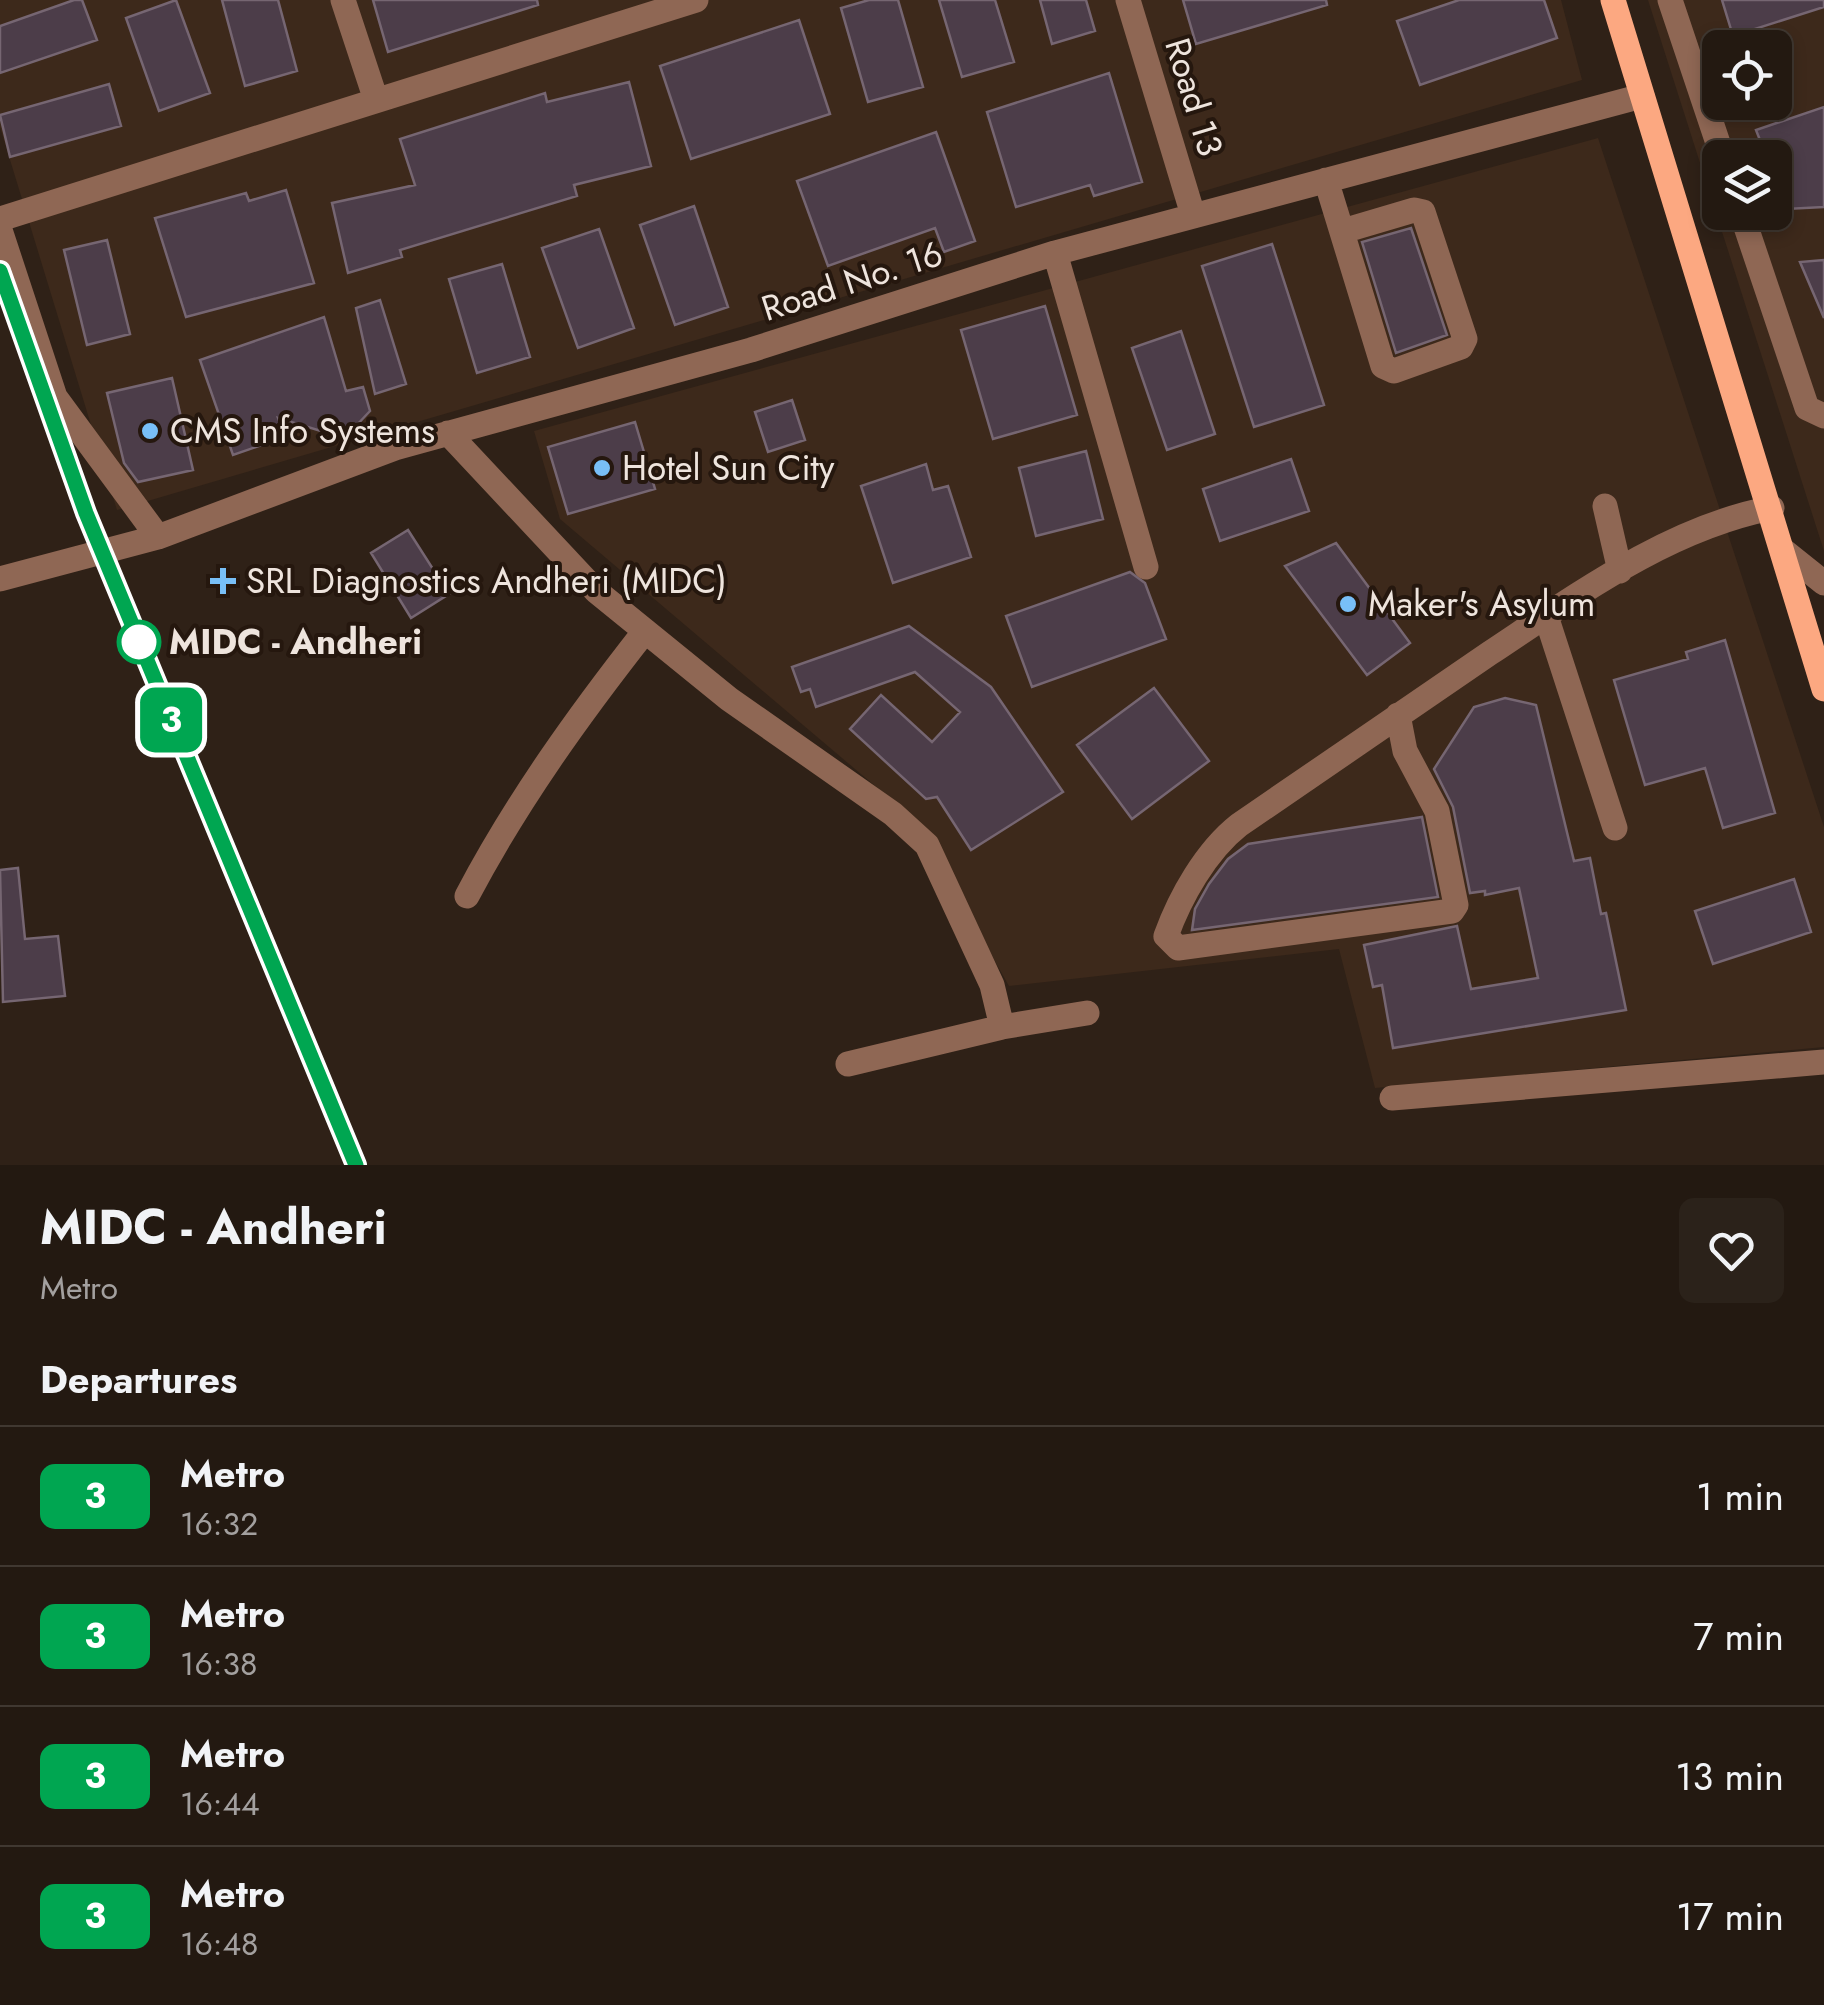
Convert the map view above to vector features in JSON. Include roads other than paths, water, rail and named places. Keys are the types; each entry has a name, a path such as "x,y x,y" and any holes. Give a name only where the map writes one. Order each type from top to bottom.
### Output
{"main road":[{"path":"1613,0 1772,508 1824,689"}],"street":[{"path":"343,0 376,100"},
{"path":"0,219 696,0"},
{"name":"Road 13","path":"1128,0 1193,215"},
{"path":"1670,0 1717,140"},
{"name":"Road No. 16","path":"0,578 158,538 395,448 750,350 1055,254 1642,96"},
{"path":"1326,180 1383,366 1394,372 1461,347 1464,339 1422,212 1414,210 1343,231"},
{"path":"0,230 55,397 158,538"},
{"path":"1748,230 1807,408 1824,416"},
{"path":"1055,254 1146,567"},
{"path":"448,433 596,591 728,699 893,814 927,845 992,985 1002,1027"},
{"path":"1605,506 1620,571"},
{"path":"1398,715 1405,750 1436,811 1456,905 1452,910 1178,948 1170,944 1166,936 1175,911 1224,837 1239,826 1398,715 1620,571 1667,544 1739,514 1772,508"},
{"path":"1784,551 1824,583"},
{"path":"1546,616 1615,828"},
{"path":"467,896 500,832 580,714 646,631"},
{"path":"848,1064 1002,1027 1087,1013"},
{"path":"1392,1098 1824,1062"}],"metro line":[{"name":"3","path":"0,271 86,513 356,1165"}],"place":[{"name":"CMS Info Systems","path":"150,431"},
{"name":"Hotel Sun City","path":"602,468"},
{"name":"SRL Diagnostics Andheri (MIDC)","path":"223,581"},
{"name":"Maker's Asylum","path":"1348,604"},
{"name":"MIDC - Andheri","path":"139,642"}]}
